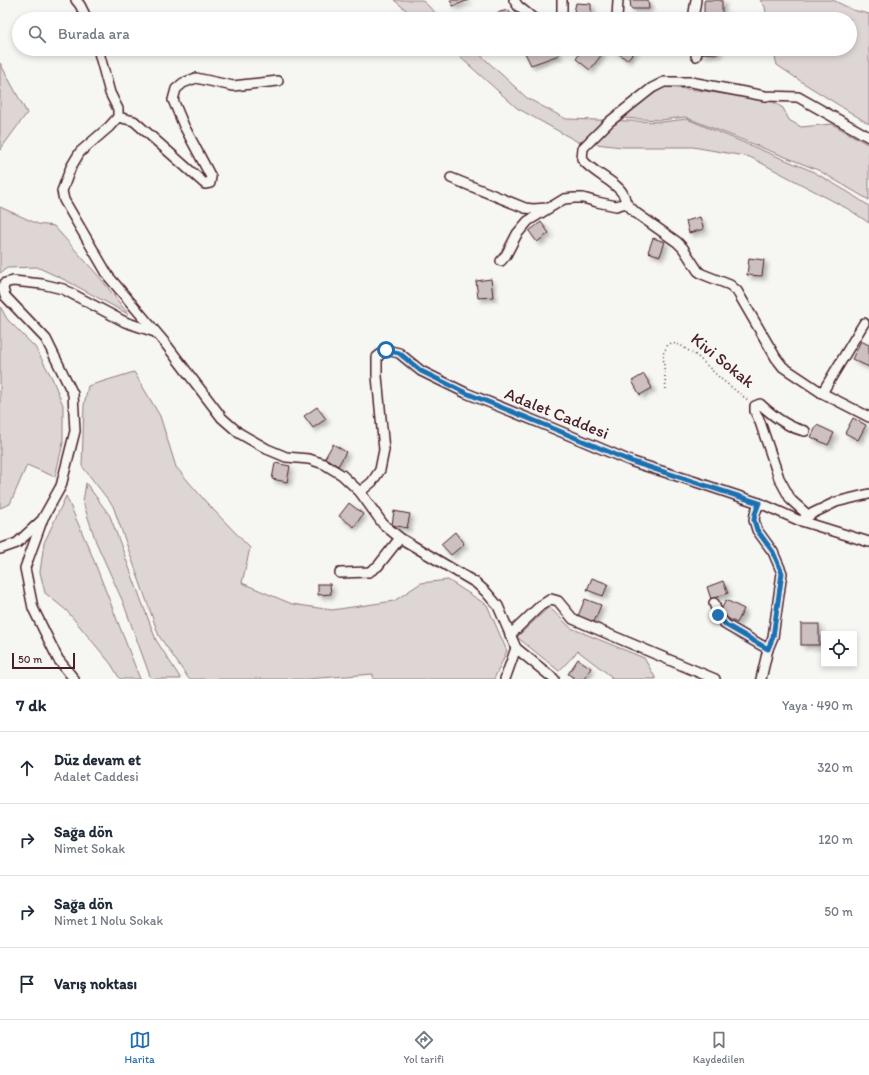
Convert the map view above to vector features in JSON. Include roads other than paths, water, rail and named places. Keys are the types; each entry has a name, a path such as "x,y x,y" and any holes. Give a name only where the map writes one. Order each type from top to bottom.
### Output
{"street":[{"path":"76,0 83,12"},
{"path":"514,0 518,6 525,12"},
{"path":"562,0 562,12"},
{"path":"617,12 618,0"},
{"path":"694,12 696,0"},
{"path":"100,56 110,93 118,109 118,116 110,128 80,152 71,167 62,191 64,200 108,277 165,343 222,418 239,433 267,449 286,457 309,459 324,464 342,475 360,492 383,524 400,538 476,583 486,592 498,606 516,648 554,679"},
{"path":"118,116 134,121 205,184 210,183 212,177 184,126 173,100 176,89 183,83 196,78 233,86 278,81"},
{"path":"869,137 798,97 766,96 691,82 664,82 652,88 614,118 583,148 582,159 586,164 619,188 624,195 626,203 636,213 684,248 698,271 730,285 737,291 776,358 783,367 822,393 869,417"},
{"path":"452,178 525,208 549,208"},
{"path":"501,261 506,255 517,234 528,221 564,199 583,198 616,206 626,203"},
{"path":"74,679 58,659 33,608 26,568 42,520 61,486 75,431 73,394 46,339 4,296 3,288 5,284 13,281 63,288 125,322 156,332"},
{"path":"822,393 864,323"},
{"name":"Adalet Caddesi","path":"360,492 372,482 380,470 384,450 377,370 378,357 386,350 399,353 421,371 466,393 633,462 759,503 798,520 869,542"},
{"name":"Kivi Sokak","path":"805,431 797,429 774,416 760,404 755,406 755,412 760,422 779,478 791,500 809,516"},
{"path":"798,520 836,502 869,494"},
{"path":"759,503 754,520 757,530 773,552 782,573 773,637 768,649 761,679"},
{"path":"0,548 17,543 42,520"},
{"path":"340,573 369,572 378,566 400,538"},
{"path":"510,635 540,606 551,599 558,601 573,619 715,679"},
{"path":"714,602 718,615 726,625 768,649"},
{"path":"505,679 516,648"}]}
